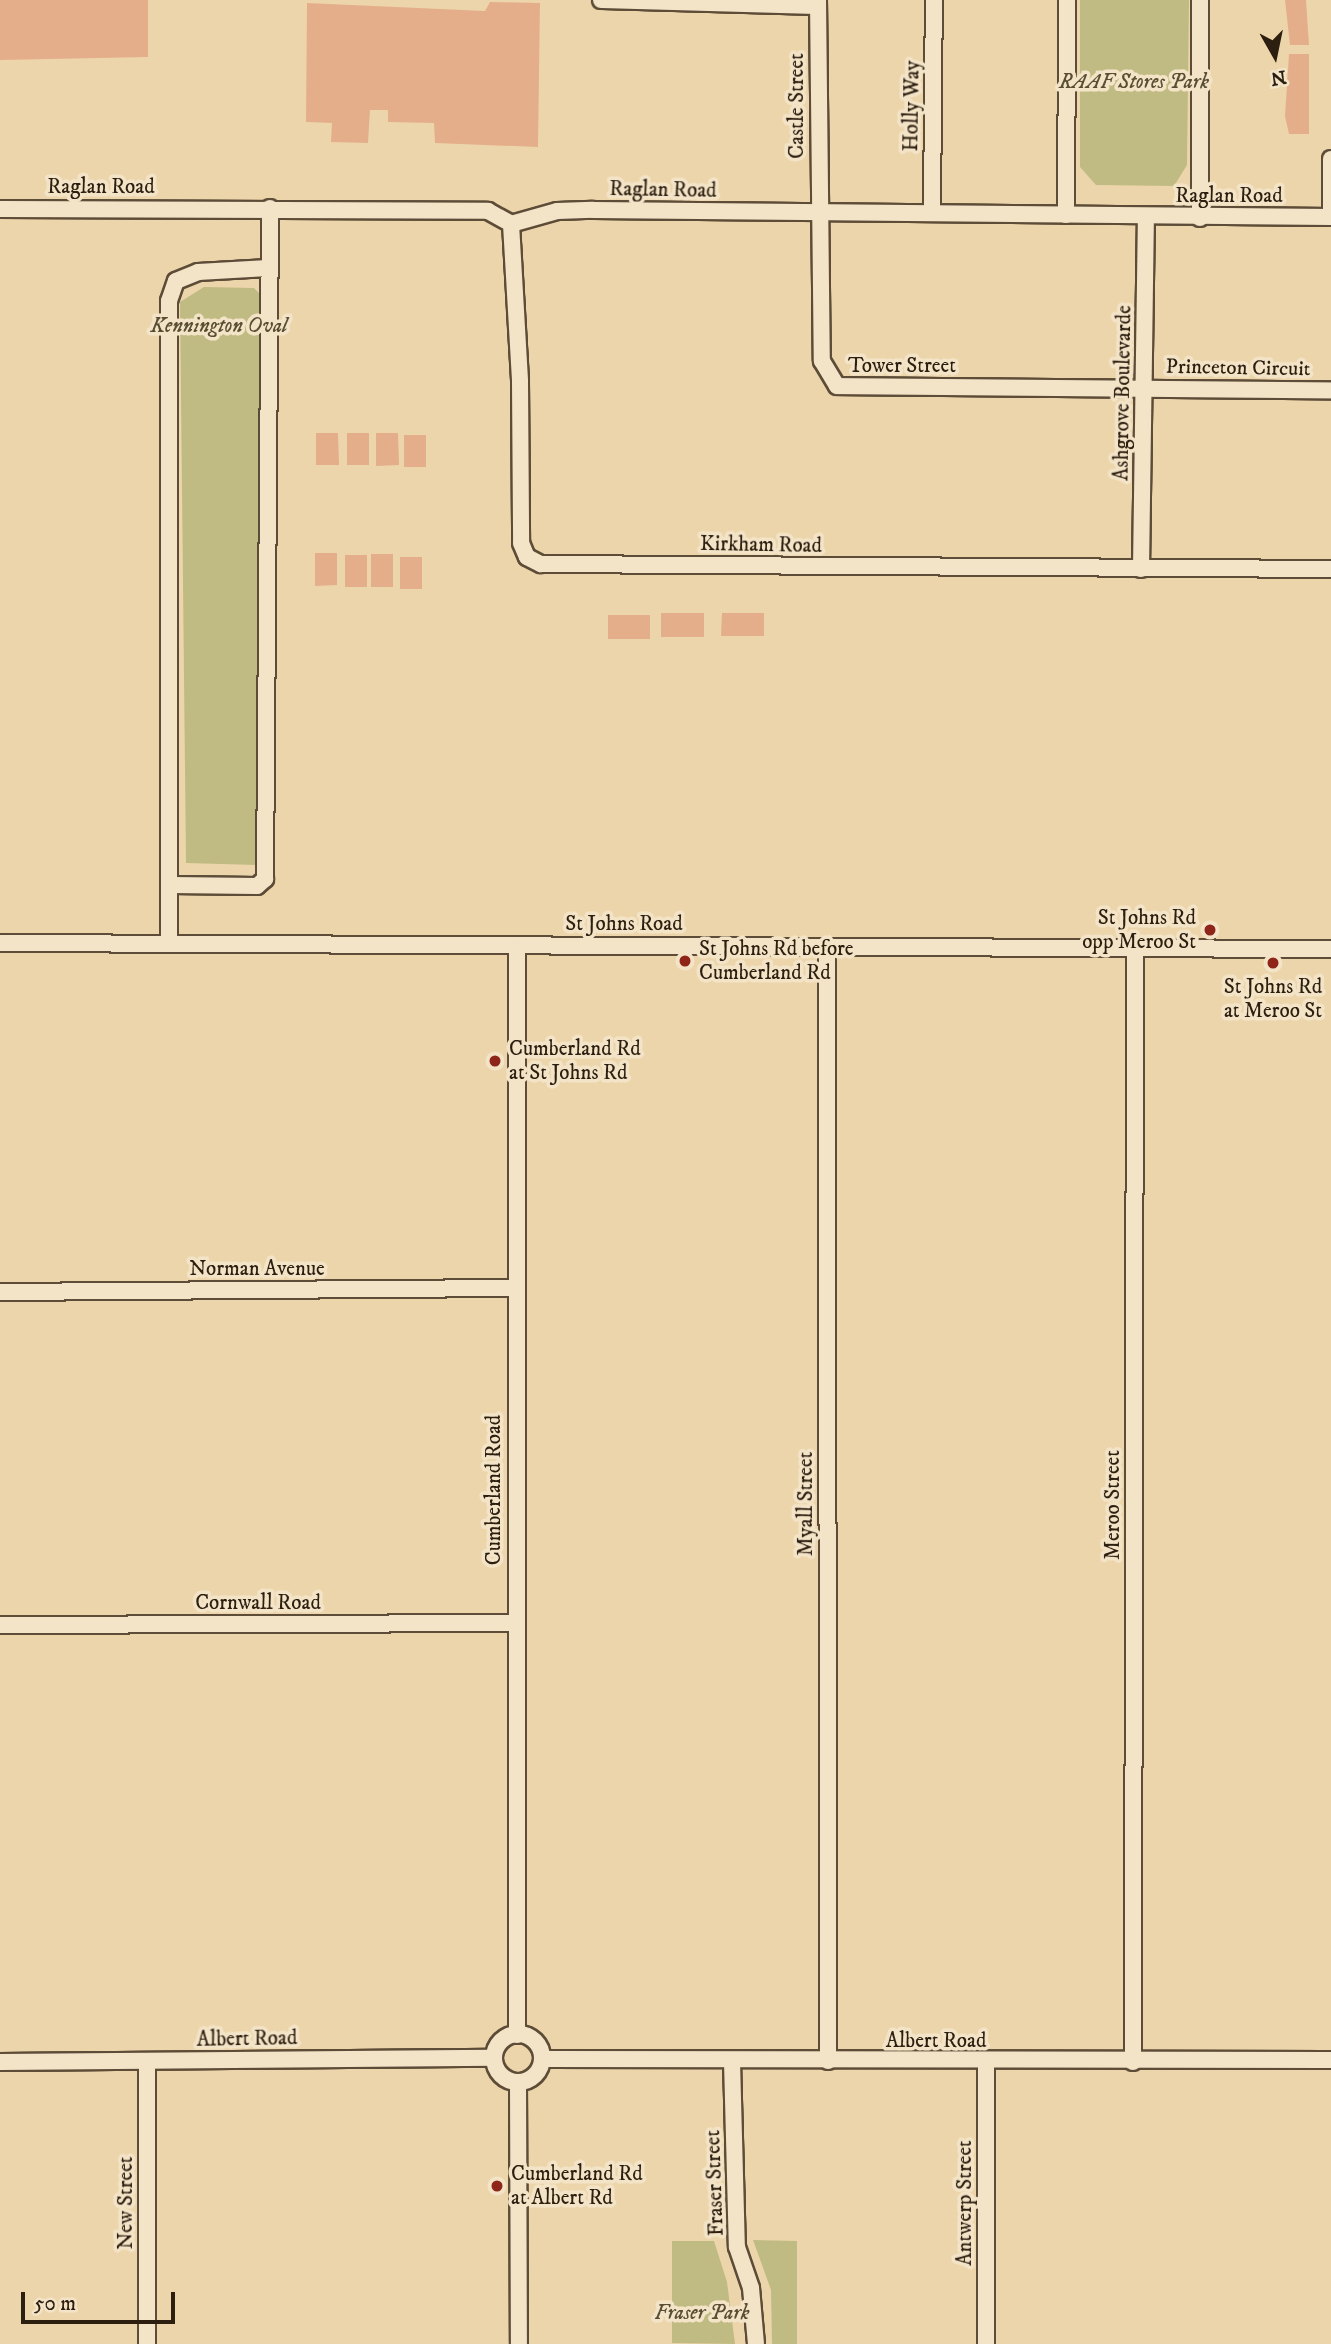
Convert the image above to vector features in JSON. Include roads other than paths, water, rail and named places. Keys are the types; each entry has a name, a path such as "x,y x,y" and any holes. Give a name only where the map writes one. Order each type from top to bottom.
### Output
{"street":[{"path":"601,0 818,3"},
{"name":"Holly Way","path":"932,212 934,0"},
{"path":"1066,215 1067,0"},
{"path":"1200,0 1200,218"},
{"name":"Castle Street","path":"818,3 818,213"},
{"path":"1331,159 1331,217"},
{"path":"171,885 257,886 265,879 270,208"},
{"name":"Raglan Road","path":"0,209 270,208 488,211 511,224 557,211 1331,217"},
{"name":"Tower Street","path":"818,213 822,361 836,386 1145,388"},
{"name":"Ashgrove Boulevarde","path":"1141,569 1146,217"},
{"name":"Kirkham Road","path":"511,224 520,369 521,543 527,557 541,564 1331,569"},
{"path":"169,944 169,301 176,281 198,272 268,268"},
{"name":"Princeton Circuit","path":"1145,388 1331,390"},
{"name":"St Johns Road","path":"0,943 1331,949"},
{"name":"Cumberland Road","path":"517,945 514,1287 517,2035"},
{"name":"Myall Street","path":"827,947 828,2061"},
{"name":"Meroo Street","path":"1133,2062 1135,948"},
{"name":"Norman Avenue","path":"0,1292 514,1287"},
{"name":"Cornwall Road","path":"0,1625 516,1623"},
{"path":"517,2035 534,2040 542,2059 533,2077 518,2082 500,2073 495,2059 500,2043 517,2035"},
{"name":"Albert Road","path":"0,2062 495,2059"},
{"name":"Albert Road","path":"542,2059 986,2062 1331,2060"},
{"name":"Fraser Street","path":"732,2061 737,2247 751,2288 755,2344"},
{"name":"New Street","path":"147,2062 147,2344"},
{"name":"Antwerp Street","path":"986,2062 986,2344"},
{"path":"518,2082 519,2344"}],"place":[{"name":"St Johns Rd opp Meroo St","path":"1210,930"},
{"name":"St Johns Rd before Cumberland Rd","path":"685,961"},
{"name":"St Johns Rd at Meroo St","path":"1273,963"},
{"name":"Cumberland Rd at St Johns Rd","path":"495,1061"},
{"name":"Cumberland Rd at Albert Rd","path":"497,2186"}],"park label":[{"name":"RAAF Stores Park","path":"1134,82"},
{"name":"Kennington Oval","path":"219,326"},
{"name":"Fraser Park","path":"702,2313"}]}
